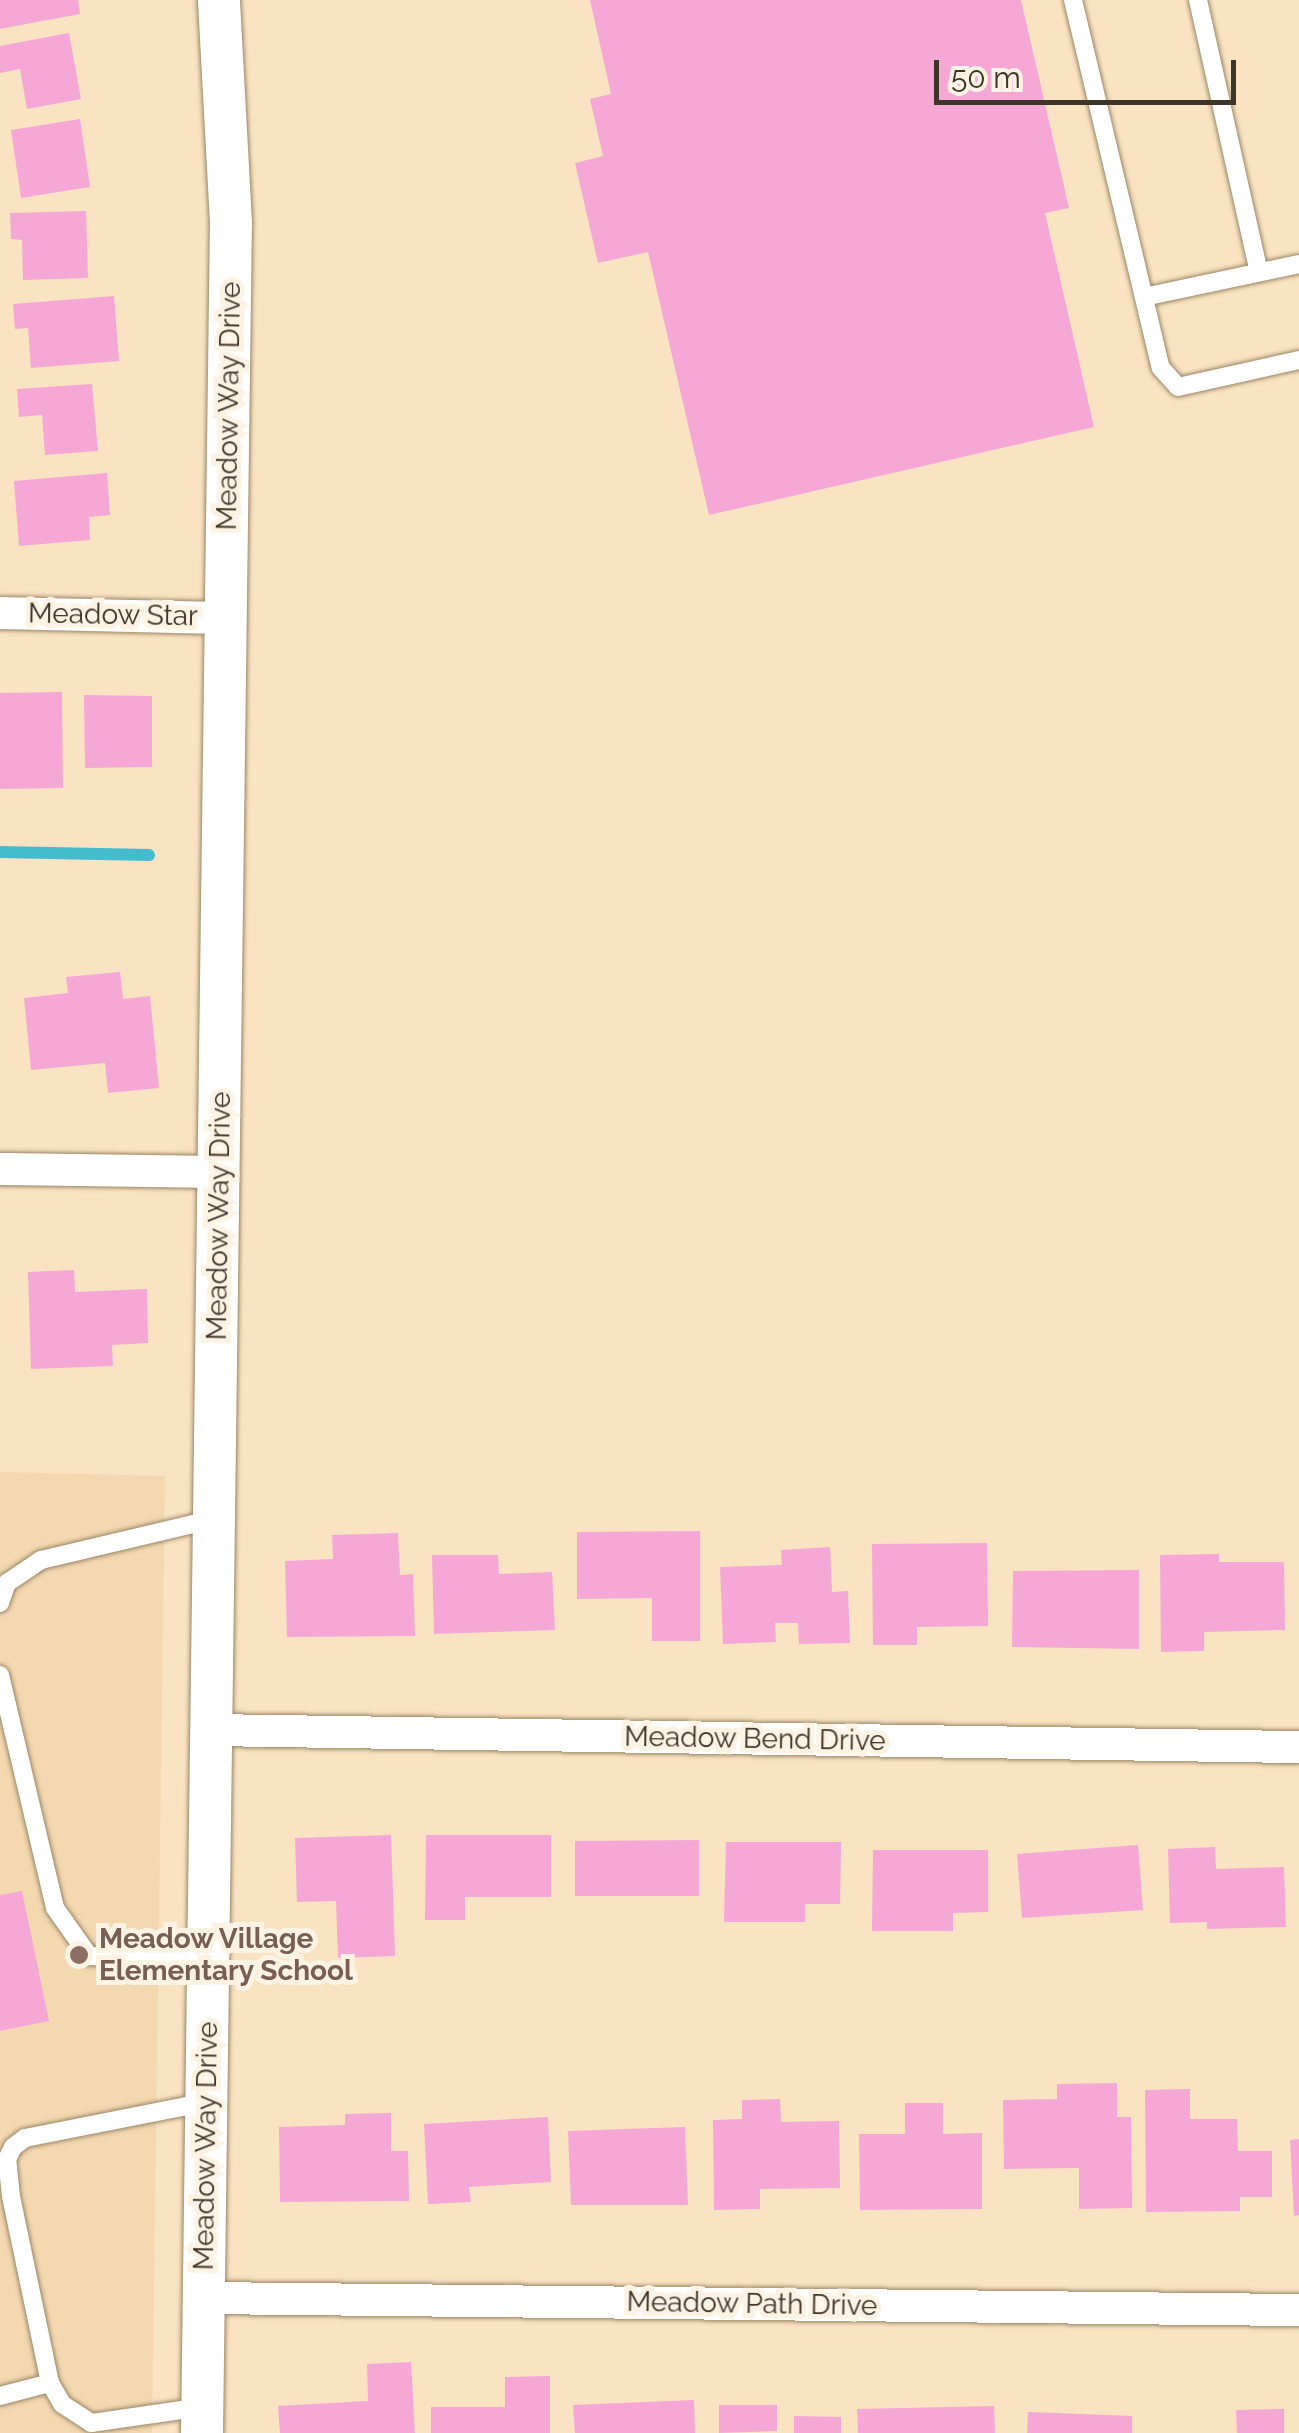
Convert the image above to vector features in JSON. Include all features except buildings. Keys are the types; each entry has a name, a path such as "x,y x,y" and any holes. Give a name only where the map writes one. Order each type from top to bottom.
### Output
{"street":[{"name":"Meadow Way Drive","path":"202,2420 231,223 219,0"},
{"name":"Meadow Star","path":"0,613 227,618"},
{"path":"0,1170 220,1172"},
{"name":"Meadow Bend Drive","path":"210,1730 1299,1747"},
{"name":"Meadow Path Drive","path":"204,2298 1299,2310"}],"lane":[{"path":"1072,0 1161,368 1178,387 1299,360"},
{"path":"1198,0 1259,272"},
{"path":"1144,298 1299,264"},
{"path":"0,1603 7,1584 40,1560 214,1518"},
{"path":"0,1676 55,1908 90,1956 208,1960"},
{"path":"202,2420 91,2422 62,2404 50,2383 11,2196 7,2159 13,2147 26,2138 207,2102"},
{"path":"0,2396 50,2383"}],"shaded area":[{"name":"Meadow Village Elementary School","path":"0,1472 165,1476 152,2433 0,2433"}],"waterway":[{"path":"0,852 149,855"}],"place":[{"name":"Meadow Village Elementary School","path":"79,1955"}]}
